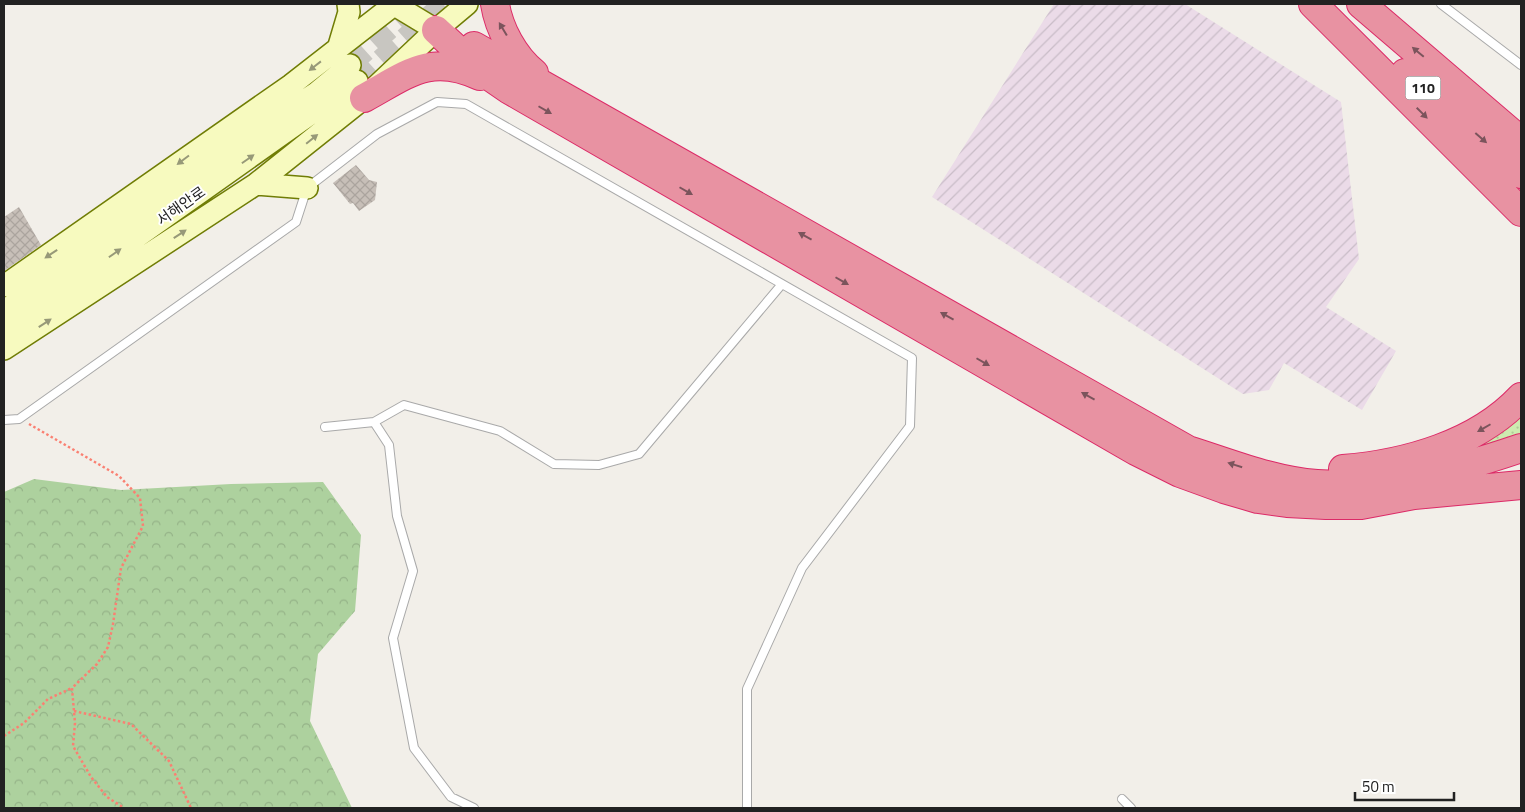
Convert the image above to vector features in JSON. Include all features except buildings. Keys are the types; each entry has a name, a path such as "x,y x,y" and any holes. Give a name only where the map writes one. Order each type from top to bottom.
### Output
{"highway":[{"path":"495,4 498,22 522,63 586,111"},
{"path":"1313,4 1521,212"},
{"name":"110","path":"1324,4 1521,174"},
{"name":"110","path":"1361,4 1521,141"},
{"path":"436,30 476,67 508,89 1136,451 1180,473 1258,499 1326,505 1361,504 1414,495 1521,486"},
{"path":"436,30 484,51 586,111 1188,450 1267,474 1316,484 1389,483 1454,471 1521,448"},
{"path":"352,73 412,72 439,65 460,67 508,89"},
{"path":"1267,474 1368,467 1435,450 1486,428 1521,398"},
{"path":"1414,495 1521,460"}],"main road":[{"path":"348,4 352,73"},
{"path":"4,350 256,184 352,73 394,4 436,30"},
{"path":"4,286 291,85 352,73 436,30 467,4"},
{"name":"서해안로","path":"4,311 276,119 316,93 352,73"},
{"name":"서해안로","path":"4,331 352,73"},
{"path":"256,184 307,188"}],"lane":[{"path":"1441,4 1521,65"},
{"path":"4,420 19,419 296,222 307,188 386,129 436,102 466,104 912,358 910,426 802,568 746,689 747,808"},
{"path":"326,427 374,422 404,405 500,432 554,464 599,465 639,454 782,284"},
{"path":"374,422 389,445 397,516 414,571 393,638 414,748 451,797 474,808"},
{"path":"1122,799 1131,808"}],"path":[{"path":"4,736 24,723 48,699 72,688 97,664 108,648 121,568 143,526 140,498 119,476 69,445 19,419"},
{"path":"72,688 74,711 72,746 91,777 107,797 124,808"},
{"path":"74,711 131,724 169,761 192,808"}],"shaded area":[{"path":"1054,4 1185,4 1341,102 1359,259 1326,307 1396,351 1362,410 1284,363 1269,390 1243,394 932,197"}],"green space":[{"path":"1521,411 1521,438 1442,458"},
{"path":"34,479 121,490 231,484 323,482 361,535 355,611 318,654 310,721 352,808 4,808 4,492"}],"tunnel":[{"path":"350,65 417,4"},
{"path":"357,81 443,4"}]}
